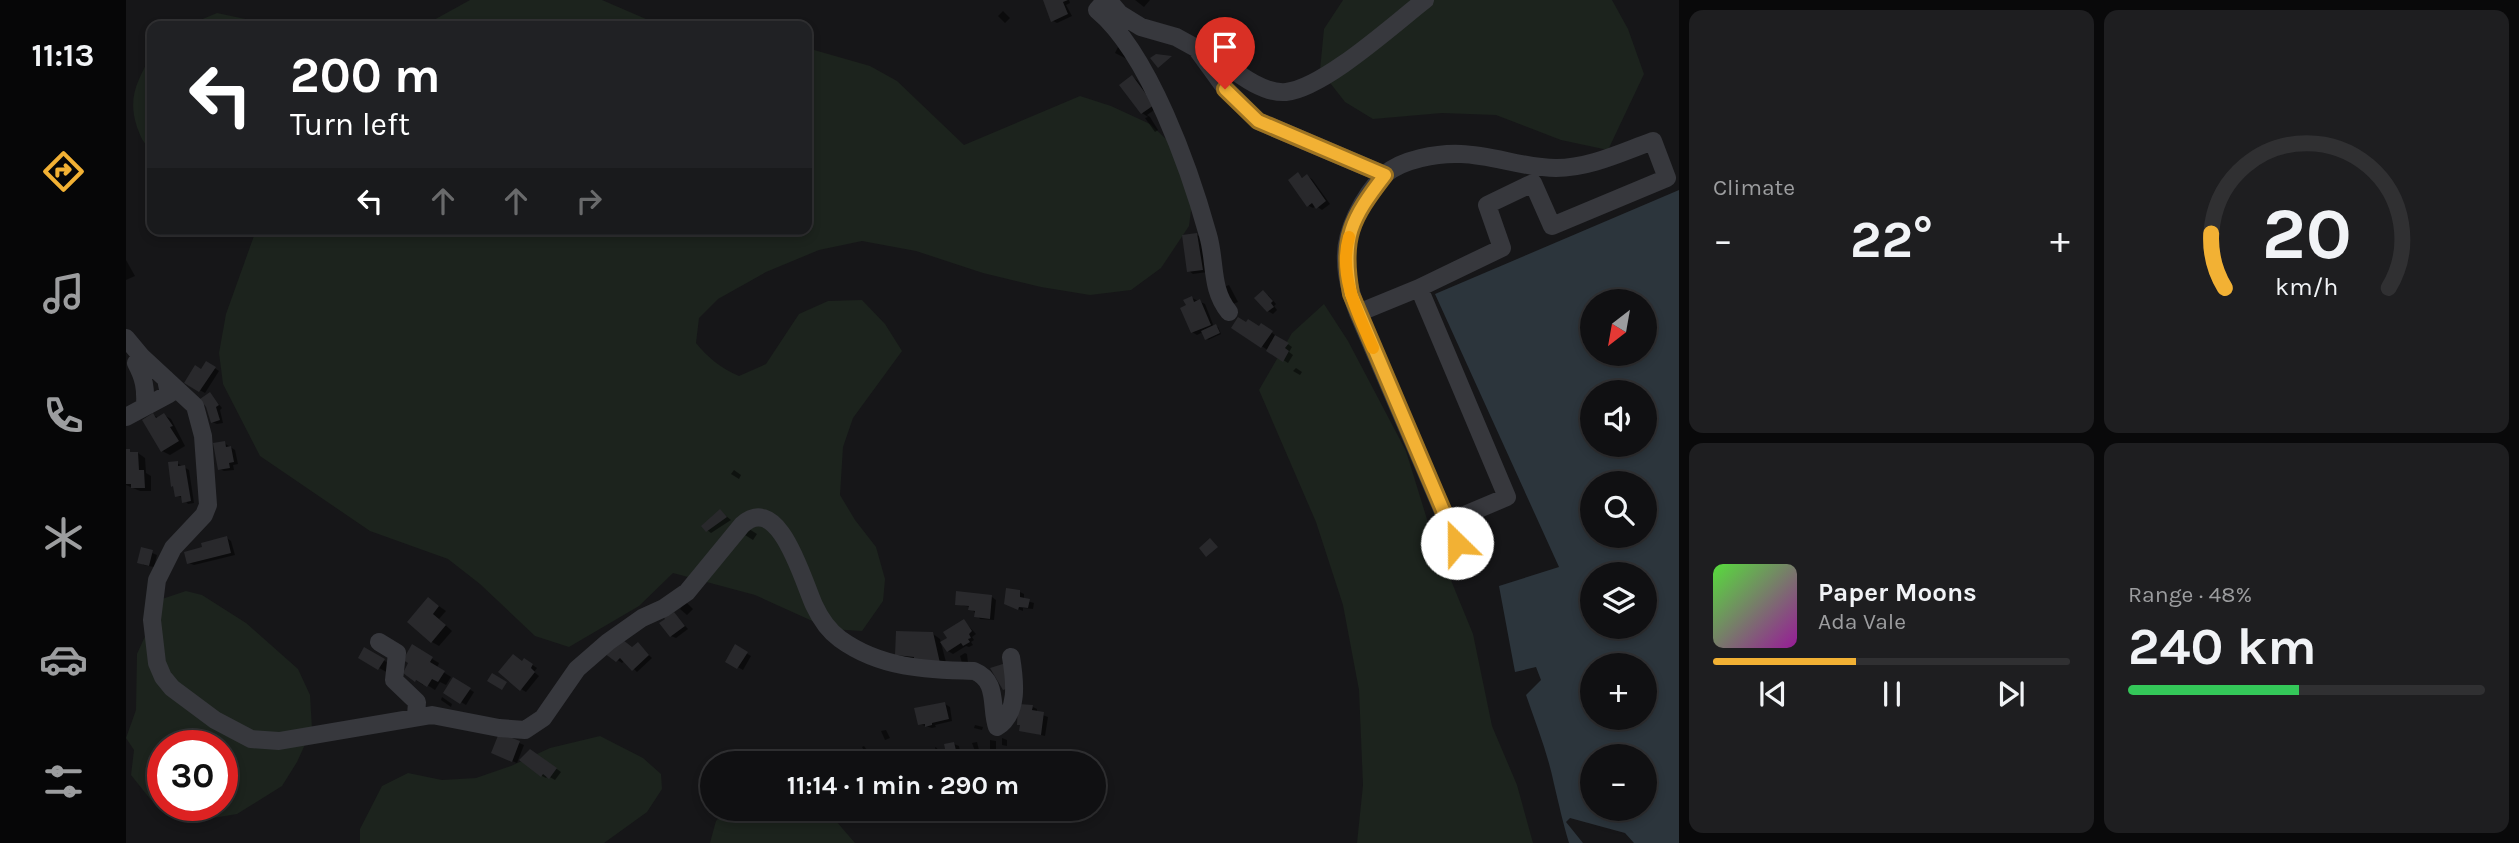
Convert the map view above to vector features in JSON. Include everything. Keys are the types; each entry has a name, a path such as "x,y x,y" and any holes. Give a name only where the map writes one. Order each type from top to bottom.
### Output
{"street":[{"path":"1229,312 1217,294 1214,257 1166,115 1131,49 1112,22 1097,10 1107,0 1120,14 1141,27 1176,37 1196,48 1225,89 1258,121 1385,175"},
{"path":"1209,66 1218,60 1244,78 1271,90 1286,92 1307,85 1355,57 1425,0"},
{"path":"1358,313 1419,288 1502,248 1487,205 1533,175 1576,167 1653,141 1667,178 1552,226 1533,175 1505,159 1458,154 1415,160 1385,175 1357,213 1346,246 1347,271 1358,313 1465,563"},
{"path":"1419,288 1507,497 1448,522"},
{"path":"126,338 141,356 195,406 204,436 208,505 204,515 173,548 158,580 152,635 157,663 163,677 182,697 251,738 279,741 432,715 499,728 525,730 532,727 543,718 577,669 642,618 664,608 687,592 742,524 759,516 779,528 815,607 824,623 838,638 862,653 889,663 925,669 974,671 981,674 986,678 991,691 996,727 1006,722 1011,713 1014,691 1011,657"},
{"path":"141,356 136,363 144,377 145,406"},
{"path":"126,417 169,394 166,379"},
{"path":"379,642 397,653 394,680 417,702 416,716"}],"shaded area":[{"path":"470,0 602,0 654,21 432,21"},
{"path":"1343,0 1612,0 1628,29 1644,74 1608,150 1561,140 1496,115 1442,113 1373,119 1345,102 1320,70 1324,29"},
{"path":"217,13 255,21 198,21"},
{"path":"812,49 870,66 897,81 964,145 1080,96 1111,106 1150,124 1180,152 1194,187 1189,226 1161,268 1131,290 1090,295 1041,287 983,273 916,251 862,241 819,250 766,272 718,299 699,318 696,343 716,362 739,376 766,364 799,314 828,301 862,300 885,324 902,351 853,418 843,447 840,495 876,547 885,579 883,601 862,631 830,629 755,595 673,573 639,606 569,647 535,636 480,584 448,559 370,531 260,456 223,384 219,353 226,314 254,235 812,235"},
{"path":"147,62 147,146 140,134 133,106"},
{"path":"1679,190 1679,843 1634,843 1625,833 1581,821 1657,821 1657,744 1580,744 1580,821 1570,818 1566,822 1583,843 1569,843 1542,739 1526,695 1541,680 1536,667 1515,672 1499,586 1559,567 1435,294"},
{"path":"1324,304 1348,341 1406,451 1430,529 1473,634 1492,726 1517,785 1533,843 1357,843 1363,785 1359,690 1343,605 1316,522 1259,390 1292,333"},
{"path":"186,591 202,595 246,623 298,669 310,695 312,729 282,786 238,813 238,730 147,730 147,795 131,775 134,750 126,738 136,710 137,654 162,599"},
{"path":"600,736 643,758 661,774 662,789 647,812 604,843 360,843 360,829 382,786 408,773 442,780 476,778 550,748"},
{"path":"716,821 836,821 855,843 710,843"}],"building":[{"path":"1043,0 1068,0 1063,2 1068,14 1051,22"},
{"path":"1156,54 1172,56 1158,68 1150,58"},
{"path":"1132,75 1154,105 1141,114 1119,85"},
{"path":"1298,172 1302,178 1307,174 1326,201 1316,209 1312,203 1307,207 1288,180"},
{"path":"1197,233 1203,270 1187,272 1182,235"},
{"path":"1263,290 1273,301 1271,303 1274,307 1267,312 1254,298"},
{"path":"1192,296 1194,302 1200,299 1211,325 1191,333 1180,308 1186,305 1183,300"},
{"path":"1238,317 1246,322 1248,319 1259,326 1261,323 1273,331 1261,348 1231,328"},
{"path":"1216,324 1220,333 1205,340 1201,331"},
{"path":"1275,335 1289,343 1285,348 1289,351 1283,362 1266,351"},
{"path":"206,361 216,367 199,392 184,383 195,365 201,369"},
{"path":"210,392 219,405 216,407 220,420 211,423 206,407 200,399"},
{"path":"153,413 156,418 164,413 179,441 161,452 142,420"},
{"path":"225,441 226,447 231,446 234,462 229,463 230,468 218,470 213,443"},
{"path":"126,449 138,452 139,470 144,470 145,488 131,488 131,484 126,484"},
{"path":"178,461 178,466 185,465 191,501 182,503 181,496 175,497 173,486 171,487 168,462"},
{"path":"720,509 727,517 706,532 701,526"},
{"path":"227,536 231,553 187,564 184,552 202,547 201,543"},
{"path":"1210,538 1218,547 1206,557 1199,548"},
{"path":"141,547 153,550 149,566 137,563"},
{"path":"1006,588 1020,590 1020,597 1030,599 1028,608 1019,607 1018,610 1004,604"},
{"path":"956,591 992,595 990,619 974,617 975,611 968,610 969,606 955,605"},
{"path":"428,597 439,606 433,614 446,625 431,643 407,622"},
{"path":"674,612 685,626 670,637 659,623 665,619 663,616 667,613 669,615"},
{"path":"964,619 972,631 969,634 971,638 968,639 970,642 963,646 961,643 947,652 940,642 947,638 943,632"},
{"path":"896,631 933,632 940,663 914,661 914,657 895,655"},
{"path":"623,640 632,647 638,642 649,655 632,671 620,658 616,662 604,653"},
{"path":"412,644 433,657 430,662 445,671 438,682 432,679 427,687 403,673 408,663 403,660"},
{"path":"735,644 748,652 737,669 725,662"},
{"path":"364,647 385,659 378,670 358,658"},
{"path":"513,654 522,661 524,658 533,664 531,668 535,672 520,691 498,672"},
{"path":"1006,663 1009,688 1003,690 990,668"},
{"path":"492,673 507,682 502,690 487,681"},
{"path":"453,677 471,688 460,704 443,693"},
{"path":"945,702 949,719 925,727 925,724 918,725 914,708"},
{"path":"1018,704 1033,705 1032,710 1044,712 1041,735 1019,731"},
{"path":"499,733 520,741 512,762 491,753"},
{"path":"954,742 956,751 945,751 944,744"},
{"path":"530,749 557,768 549,779 543,774 541,777 519,760"}],"slow traffic":[{"path":"1349,237 1346,260 1351,294 1373,348"}],"route":[{"path":"1225,89 1258,121 1385,175 1357,213 1346,246 1351,294 1457,543"}]}
